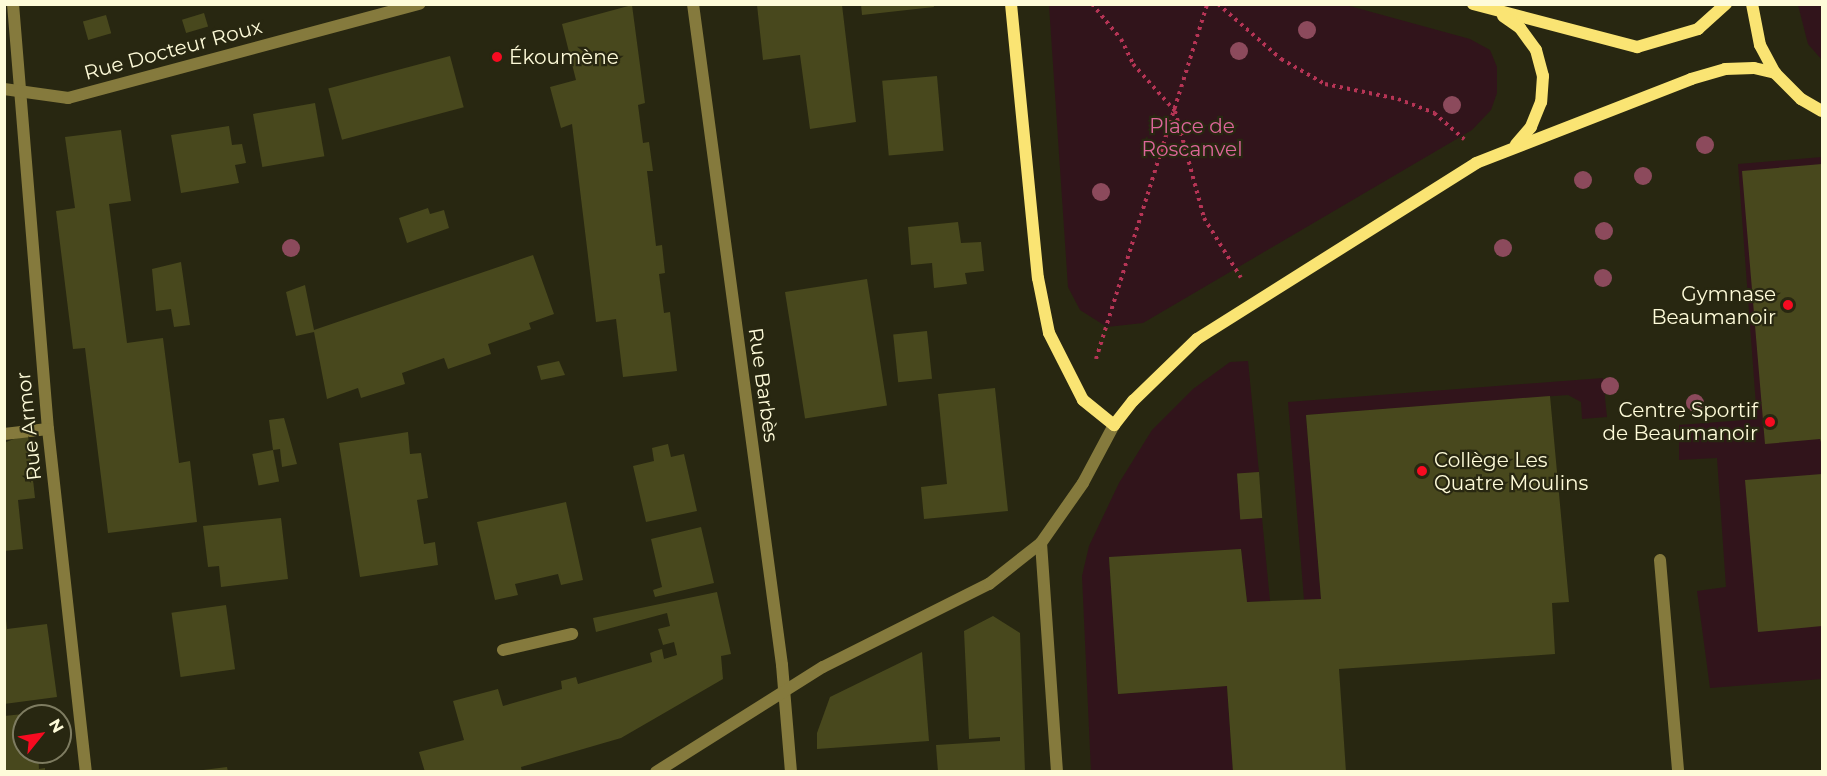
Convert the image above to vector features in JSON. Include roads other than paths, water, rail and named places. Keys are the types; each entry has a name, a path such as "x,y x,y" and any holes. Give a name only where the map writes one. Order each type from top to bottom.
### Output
{"street":[{"name":"Rue Armor","path":"13,4 21,94 22,152 48,429 86,771"},
{"name":"Rue Docteur Roux","path":"4,89 21,94 68,98 420,4"},
{"name":"Rue Barbès","path":"693,4 785,690 790,771"},
{"path":"1011,4 1038,278 1048,333 1083,400 1114,425"},
{"path":"1473,5 1636,47 1698,29 1726,4"},
{"path":"1752,4 1760,45 1775,73 1801,99 1822,111"},
{"path":"1473,5 1498,12 1513,22 1536,50 1543,76 1541,102 1531,127 1513,147"},
{"path":"656,771 785,690 989,584 1041,543 1083,483 1114,425 1133,401 1197,339 1254,300 1476,163 1691,79 1725,69 1754,68 1775,73"},
{"path":"4,434 48,429"},
{"path":"1041,543 1057,771"},
{"path":"1660,560 1678,771"},
{"path":"503,650 572,634"}],"place":[{"name":"Ékoumène","path":"497,57"},
{"name":"Gymnase Beaumanoir","path":"1788,305"},
{"name":"Centre Sportif de Beaumanoir","path":"1770,422"},
{"name":"Collège Les Quatre Moulins","path":"1422,471"}],"park label":[{"name":"Place de Roscanvel","path":"1192,138"}]}
